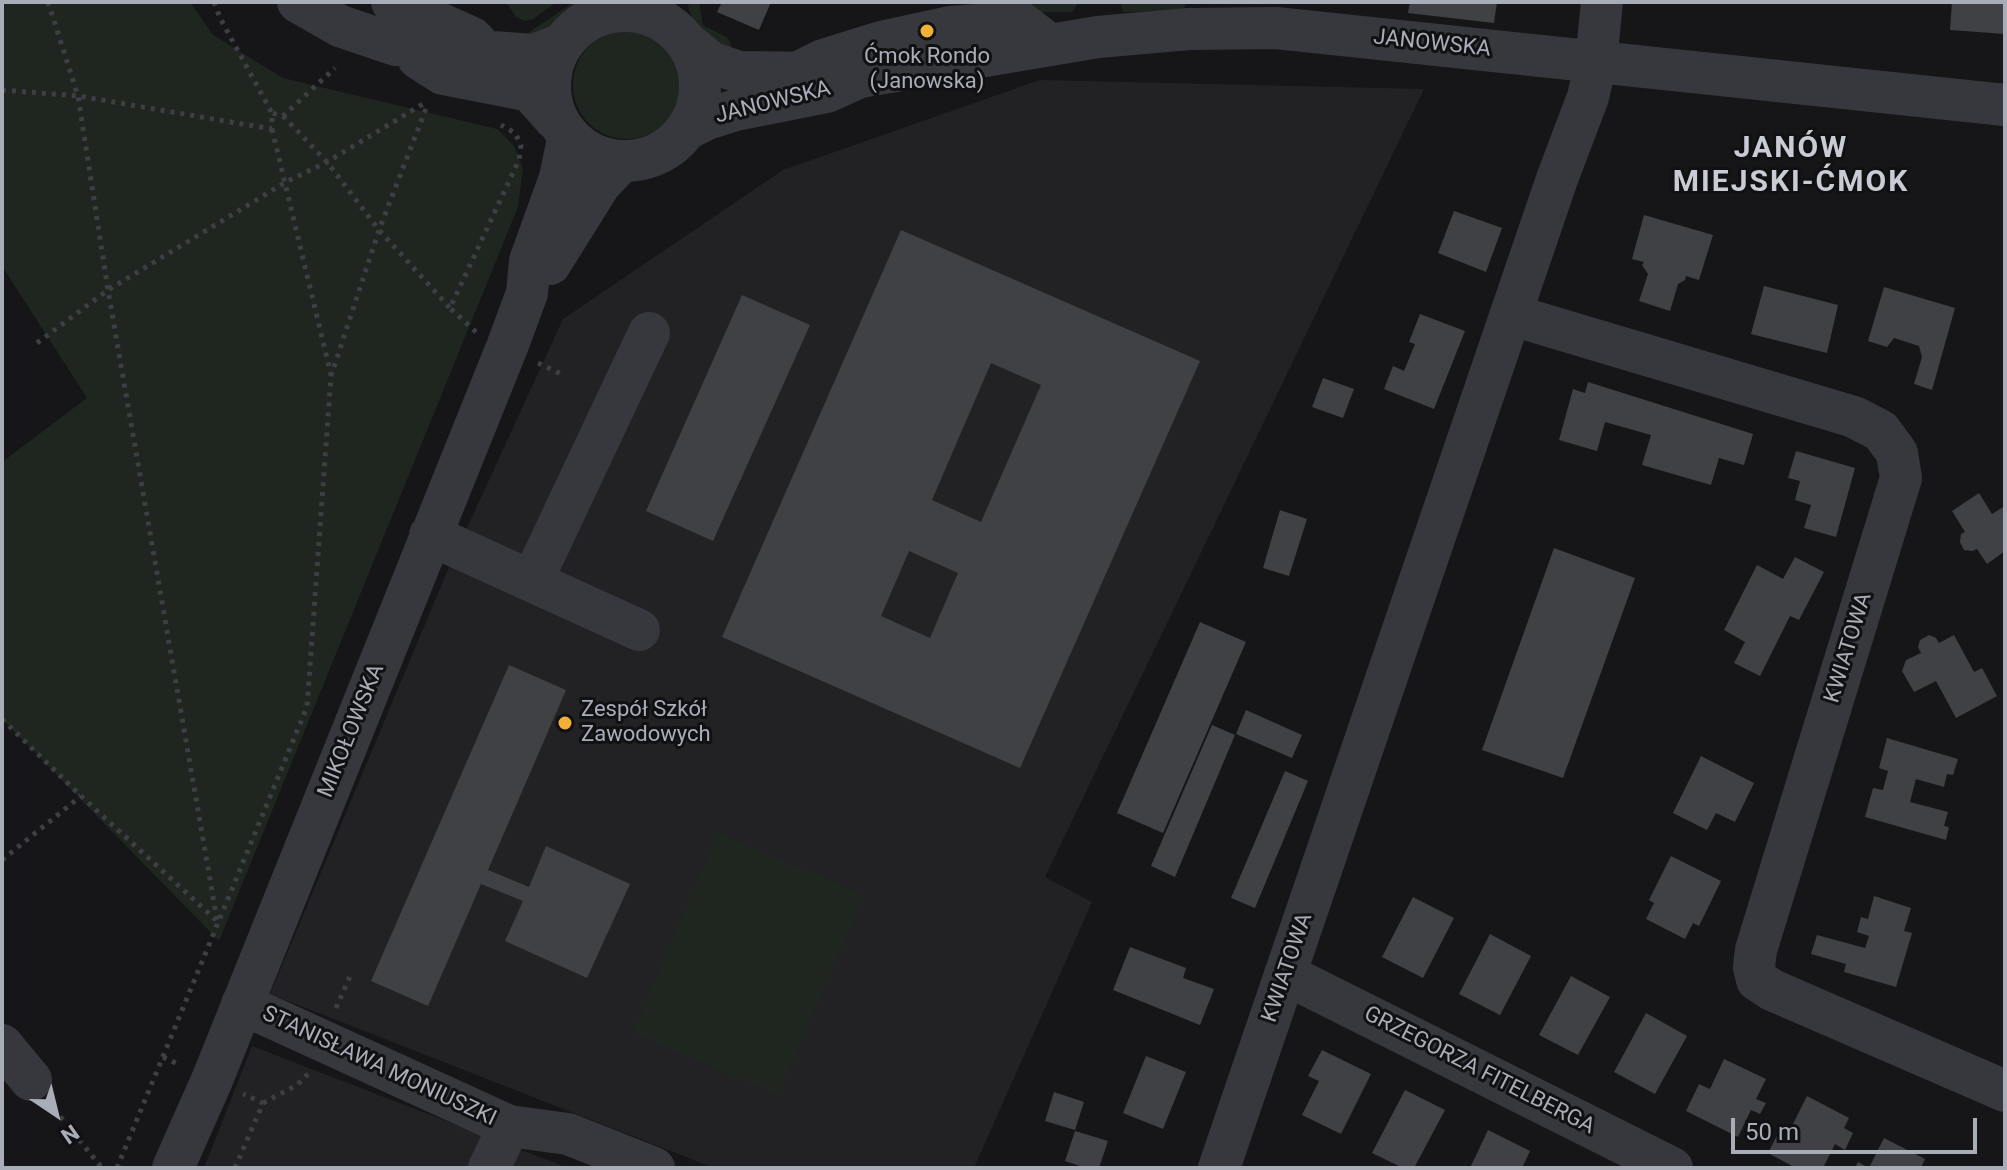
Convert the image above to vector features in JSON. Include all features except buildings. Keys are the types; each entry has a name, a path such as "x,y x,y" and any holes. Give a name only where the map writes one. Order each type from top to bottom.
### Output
{"street":[{"path":"298,2 340,26 396,45 443,74 530,91 587,154 620,163 656,154 687,129 702,96 702,70 679,25 620,6 587,22 563,44 534,55 396,45"},
{"path":"392,2 472,38 488,53"},
{"name":"KWIATOWA","path":"1219,1168 1557,179 1588,97 1596,62 1602,2"},
{"name":"JANOWSKA","path":"679,25 710,62 739,72 799,72 860,77 1050,45 1098,19 1189,29 1276,28 2005,105"},
{"path":"799,72 823,60 902,35 950,27 1020,22 1050,45"},
{"path":"562,129 549,97 549,75 563,44"},
{"name":"JANOWSKA","path":"687,129 736,110 827,92 860,77"},
{"name":"MIKOŁOWSKA","path":"173,1168 242,1004 527,293 530,261 560,178 562,129"},
{"name":"MIKOŁOWSKA","path":"527,293 546,273 600,184 620,163"},
{"name":"KWIATOWA","path":"1512,315 1854,417 1881,431 1897,453 1901,478 1756,950 1754,967 1757,980 1772,990 2005,1091"},
{"path":"532,581 649,333"},
{"path":"430,535 639,630"},
{"name":"GRZEGORZA FITELBERGA","path":"1285,974 1672,1168"},
{"name":"STANISŁAWA MONIUSZKI","path":"242,1004 509,1126 568,1134 654,1168"},
{"path":"2,1045 31,1080"},
{"path":"489,1168 509,1126"}],"path":[{"path":"48,2 78,96 108,290 217,921"},
{"path":"214,2 272,113 272,129 331,376"},
{"path":"283,116 335,68"},
{"path":"2,90 78,96 272,129"},
{"path":"37,343 108,290 286,182 327,162 428,101 379,230 331,376 307,707 117,1168"},
{"path":"272,113 283,116 327,162 379,230 450,308"},
{"path":"2,719 217,921"},
{"path":"2,860 81,796"},
{"path":"31,1080 102,1168"}],"shaded area":[{"path":"2,2 190,2 213,35 283,78 497,129 514,146 523,169 518,207 219,941 2,719 2,462 87,398 2,266"},
{"path":"506,2 557,2 525,21 516,17"},
{"path":"574,2 596,2 550,33 525,35"},
{"path":"687,2 699,2 703,25 728,38 734,52 695,28"},
{"path":"1079,2 1072,12 983,13 982,4"},
{"path":"1120,2 1186,3 1183,11 1123,12"},
{"path":"627,31 648,35 665,47 677,64 681,85 677,106 665,123 648,135 627,139 606,135 589,123 577,106 573,85 577,64 589,47 606,35"},
{"path":"1040,80 1424,89 1045,877 1092,902 974,1168 714,1168 270,994 449,567 563,319 783,170"},
{"path":"718,833 864,895 778,1095 633,1033"},
{"path":"252,1046 568,1168 204,1168"}],"place":[{"name":"Ćmok Rondo (Janowska)","path":"927,31"},
{"name":"Zespół Szkół Zawodowych","path":"565,723"}],"district":[{"name":"JANÓW MIEJSKI-ĆMOK","path":"1791,166"}]}
